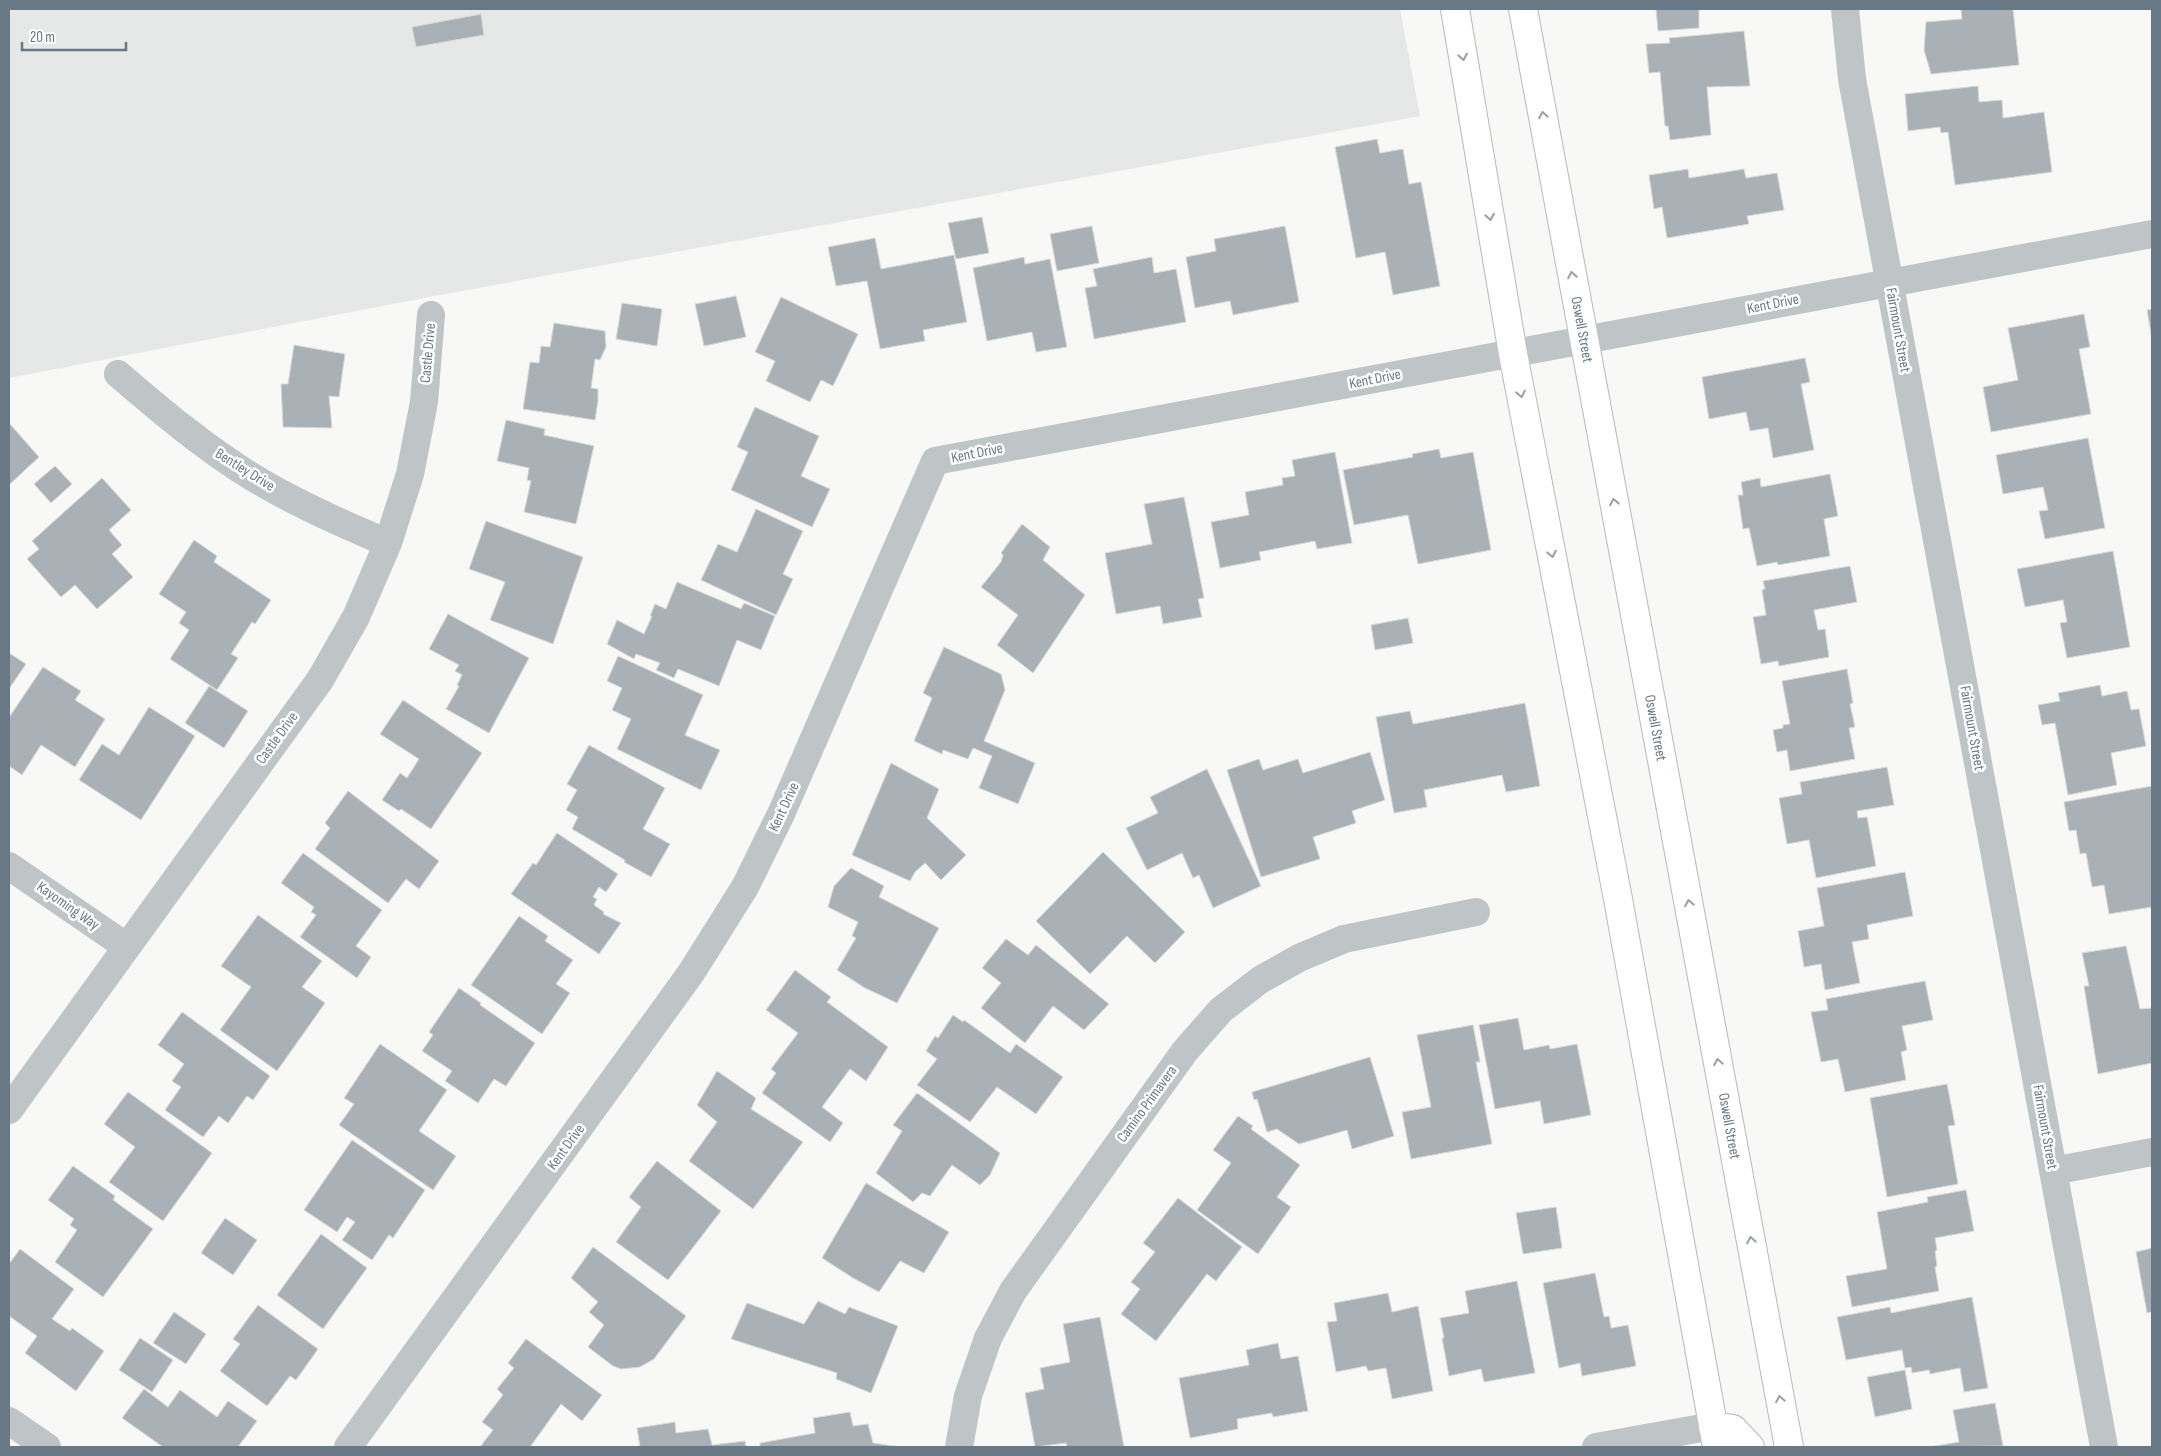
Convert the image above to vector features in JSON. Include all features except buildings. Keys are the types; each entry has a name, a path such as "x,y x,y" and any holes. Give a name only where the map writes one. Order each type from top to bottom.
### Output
{"main road":[{"path":"1455,9 1513,354 1618,899 1715,1436 1733,1429 1750,1447"},
{"name":"Oswell Street","path":"1523,9 1789,1447"}],"street":[{"name":"Fairmount Street","path":"1845,9 1852,79 2104,1447"},
{"name":"Kent Drive","path":"348,1447 691,973 745,887 781,814 935,461 2152,234"},
{"name":"Castle Drive","path":"9,1110 320,680 356,617 388,543 410,474 424,402 431,315"},
{"name":"Bentley Drive","path":"118,374 186,432 254,478 325,516 388,543"},
{"name":"Kayoming Way","path":"9,866 127,947"},
{"name":"Camino Primavera","path":"959,1447 971,1388 988,1338 1012,1291 1185,1051 1221,1010 1260,980 1298,958 1344,939 1476,912"},
{"path":"2053,1171 2152,1152"},
{"path":"9,1421 47,1447"},
{"path":"1596,1447 1715,1436"}],"shaded area":[{"path":"9,9 1400,9 1420,116 429,297 9,378"}]}
